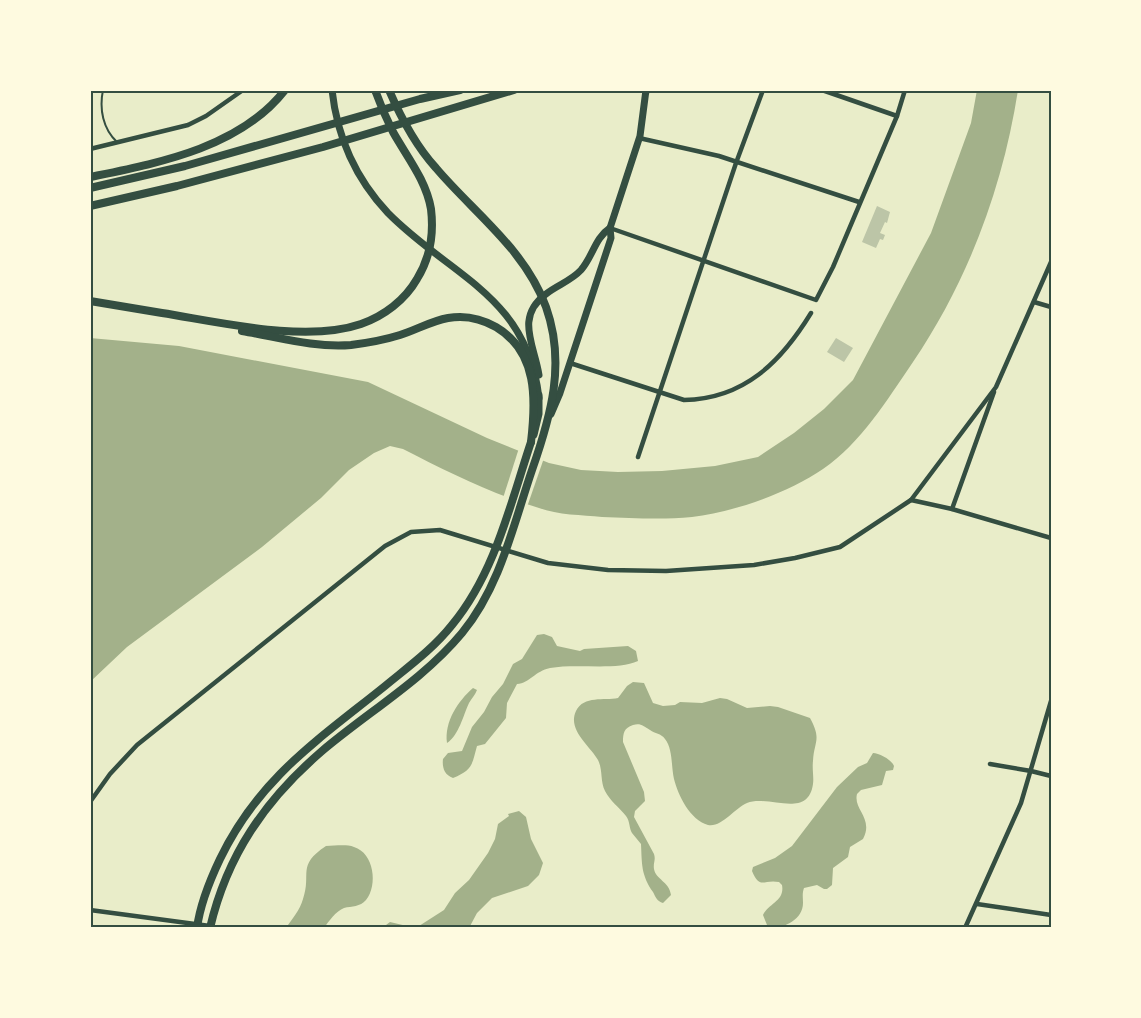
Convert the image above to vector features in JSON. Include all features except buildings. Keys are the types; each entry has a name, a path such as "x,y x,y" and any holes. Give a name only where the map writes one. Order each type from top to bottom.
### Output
{"highway":[{"path":"90,177 174,156 228,136 260,116 285,90"},
{"path":"90,301 217,323 274,330 343,328 370,321 395,305 414,285 422,269 431,242 432,215 424,185 394,132 375,90"},
{"path":"210,927 217,900 235,858 255,823 285,785 323,750 427,669 462,633 490,591 506,551 549,420 555,391 555,356 550,323 542,297 524,264 509,245 442,176 423,153 401,117 389,90"},
{"path":"422,99 443,90"},
{"path":"90,188 159,173 460,90"},
{"path":"90,206 177,186 323,147 514,90"},
{"path":"130,308 160,316 321,345 349,345 375,341 450,318 480,320 494,326 519,348 526,359 534,400 531,442 496,548 479,586 452,626 421,657 316,740 276,777 261,795 245,815 228,844 213,875 197,926"}],"main road":[{"path":"332,90 342,135 362,179 399,223 480,287 506,314 527,350 536,377 539,398"},
{"path":"549,420 611,238 610,228 639,138 645,90"},
{"path":"531,442 537,428 539,374 527,322 530,310 542,297 580,271 591,256 601,234 610,228"}],"street":[{"path":"90,149 189,124 206,116 243,90"},
{"path":"638,457 736,163 763,90"},
{"path":"822,90 897,116"},
{"path":"610,228 816,300 897,116 905,90"},
{"path":"639,138 719,156 859,202"},
{"path":"952,509 996,387 1051,262"},
{"path":"1034,302 1051,307"},
{"path":"570,363 684,400 704,400 726,394 748,382 772,363 797,335 811,313"},
{"path":"90,802 110,774 137,745 385,546 411,532 440,530 548,563 608,570 666,571 754,565 840,547 911,500 996,387"},
{"path":"911,500 952,509 1051,538"},
{"path":"965,928 1021,803 1051,700"},
{"path":"990,764 1051,776"},
{"path":"976,904 1051,915"},
{"path":"90,910 210,927"}],"lane":[{"path":"103,90 101,99 104,124 107,132 118,143"}],"shaded area":[{"path":"977,90 1018,90 1003,162 980,232 951,299 913,362 861,434 823,469 794,486 725,511 692,517 602,517 554,512 521,502 469,482 403,449 390,446 374,453 349,470 321,498 262,547 127,647 90,682 90,338 179,346 368,382 487,438 549,463 581,470 662,471 715,466 758,457 824,409 853,380 931,233 971,123"},
{"path":"544,634 552,637 557,646 580,651 628,646 636,651 638,661 619,666 550,668 526,682 517,684 507,703 506,718 485,744 477,746 468,769 460,775 450,777 444,770 443,759 448,753 462,751 472,727 503,684 513,664 522,659 537,635"},
{"path":"633,682 644,683 653,703 663,706 680,702 702,703 720,698 747,708 778,707 810,718 816,731 813,784 810,795 804,801 786,804 765,801 747,803 718,824 708,825 690,812 678,792 668,743 663,737 640,725 633,725 626,729 623,742 644,792 645,801 635,811 634,817 654,854 655,873 670,890 671,895 663,903 657,899 646,880 641,844 632,833 626,816 605,791 598,760 577,731 574,718 576,711 584,703 618,698"},
{"path":"473,688 477,690 458,730 447,743 448,727 453,712"},
{"path":"873,753 885,757 894,766 893,770 886,771 882,785 861,790 857,794 858,805 866,825 863,839 850,847 848,857 833,868 832,885 827,889 817,885 804,888 802,909 797,918 782,926 771,928 767,925 763,915 781,895 782,885 774,881 760,882 752,871 753,867 775,858 792,846 837,787 858,767 867,763"},
{"path":"519,811 526,817 531,839 543,863 539,875 528,886 492,898 477,913 469,928 382,928 390,922 411,927 419,926 444,910 488,853 495,839 498,824 509,816 508,814"},
{"path":"344,845 361,850 370,862 372,870 370,894 361,904 338,911 324,928 286,928 302,903 308,865 311,859 326,846"}],"pier":[{"path":"519,448 544,458 527,507 503,498"}]}
